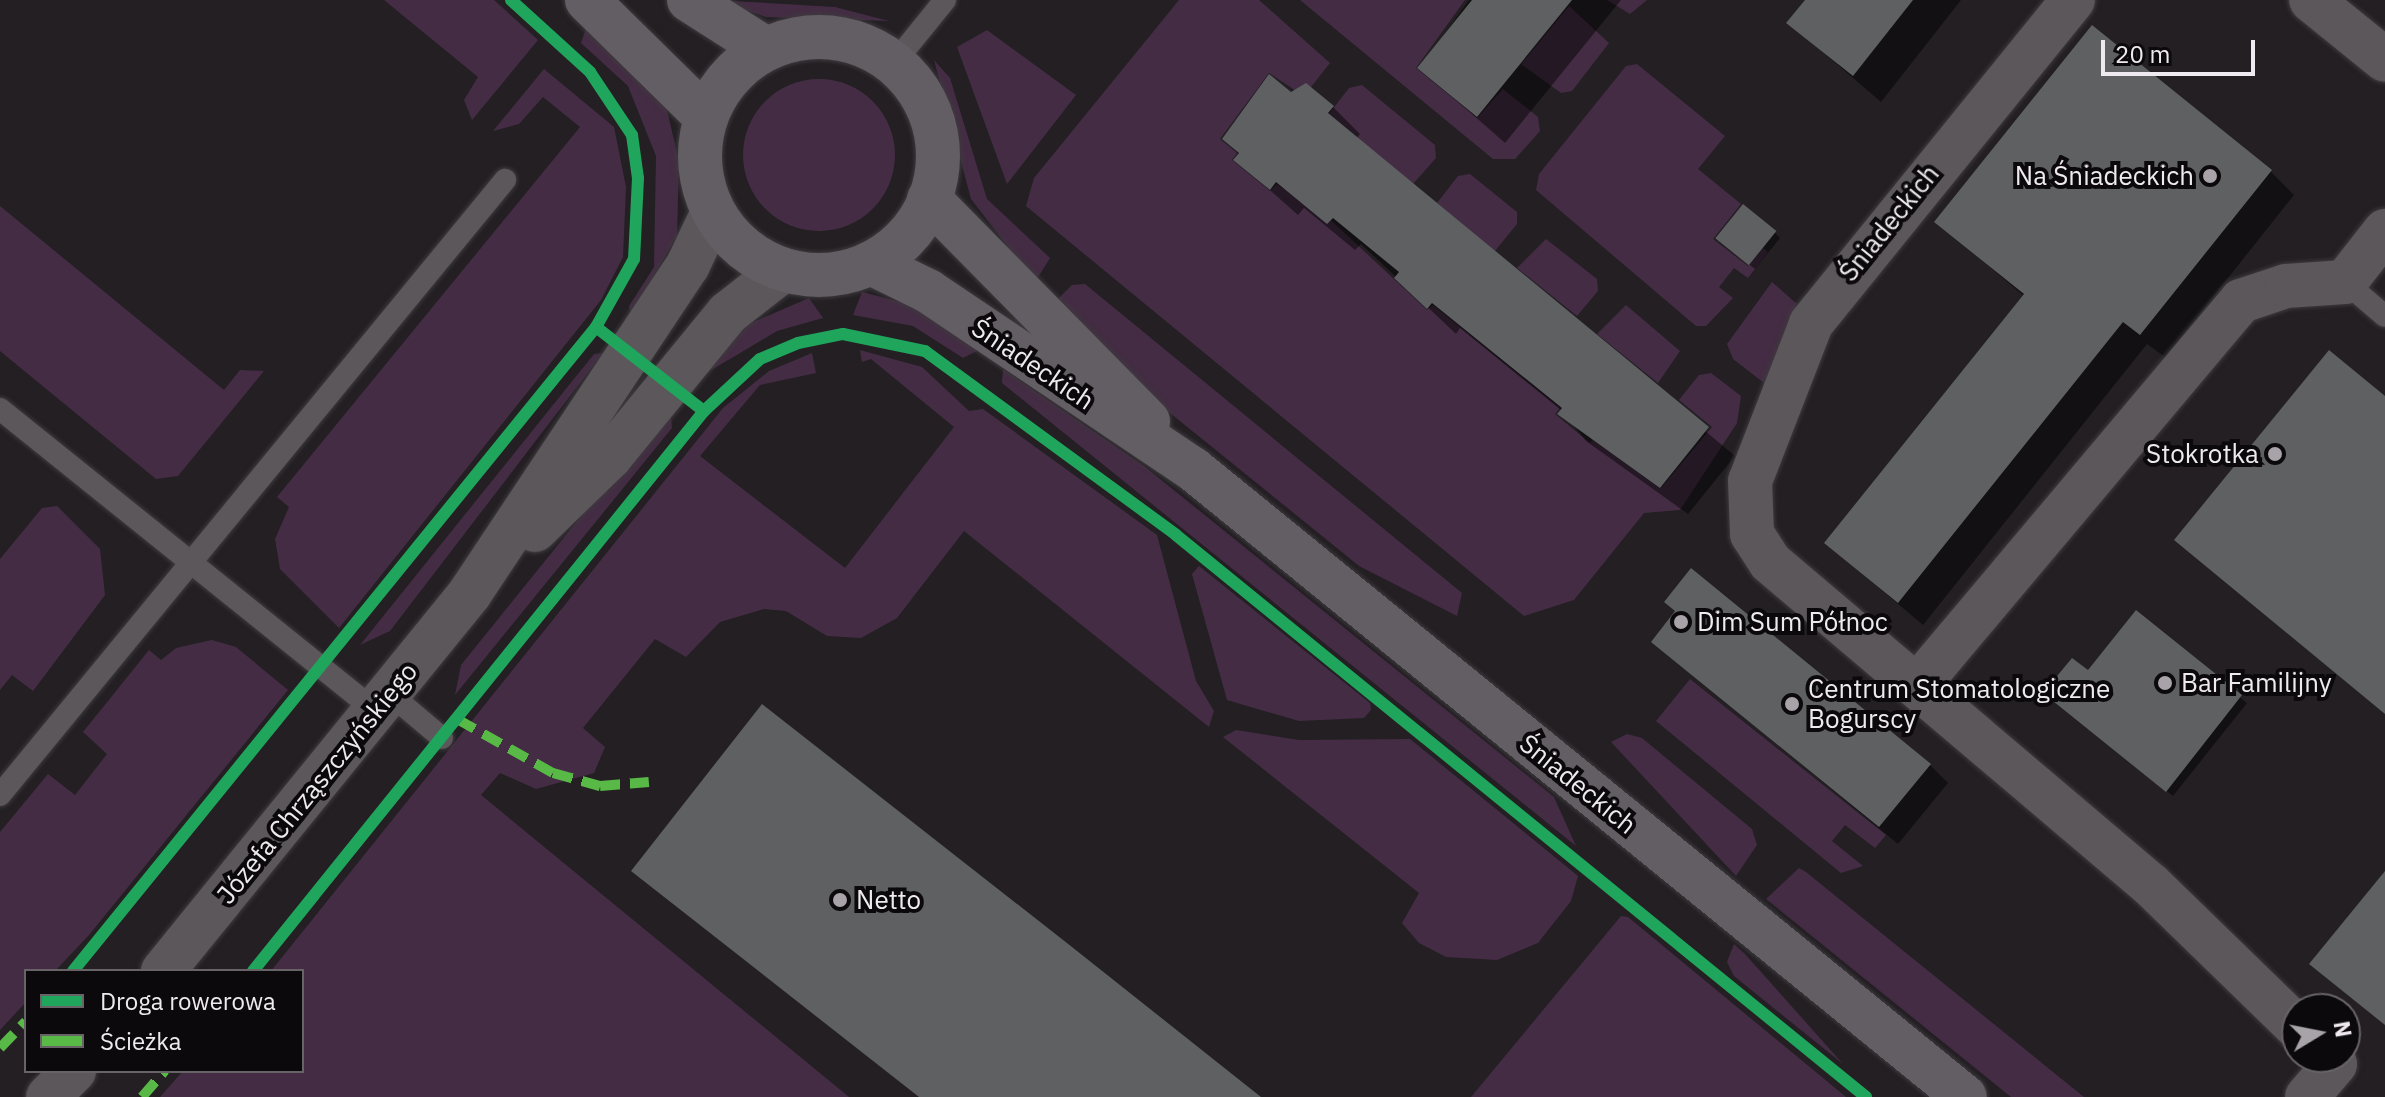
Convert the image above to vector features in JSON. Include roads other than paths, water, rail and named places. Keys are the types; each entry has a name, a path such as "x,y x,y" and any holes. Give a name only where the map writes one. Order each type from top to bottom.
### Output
{"street":[{"path":"587,0 706,117"},
{"path":"689,0 766,49"},
{"name":"Śniadeckich","path":"2073,0 1833,291 1811,324 1750,481 1752,534 1770,562 2151,885 2281,1011"},
{"path":"2311,0 2385,60"},
{"path":"819,36 871,48 894,63 931,116 937,171 929,199 899,244 871,263 824,275 783,270 743,248 713,212 700,164 706,117 729,76 766,49 819,36"},
{"name":"Śniadeckich","path":"929,199 1193,469"},
{"name":"Józefa Chrząszczyńskiego","path":"165,969 470,593 688,265 713,212"},
{"path":"1918,685 2241,301 2286,286 2345,282 2385,231"},
{"name":"Śniadeckich","path":"871,263 928,291 1193,469 1965,1097"},
{"name":"Józefa Chrząszczyńskiego","path":"470,593 610,457 728,313 783,270"},
{"path":"48,1097 72,1073"},
{"path":"2307,1097 2327,1073"}],"lane":[{"path":"894,63 945,0"},
{"path":"0,795 505,180"},
{"path":"2345,282 2385,316"},
{"path":"0,409 186,565 383,703 442,738"}],"place":[{"name":"Na Śniadeckich","path":"2210,176"},
{"name":"Stokrotka","path":"2275,454"},
{"name":"Dim Sum Północ","path":"1681,622"},
{"name":"Bar Familijny","path":"2165,683"},
{"name":"Centrum Stomatologiczne Bogurscy","path":"1792,704"},
{"name":"Netto","path":"840,900"}]}
